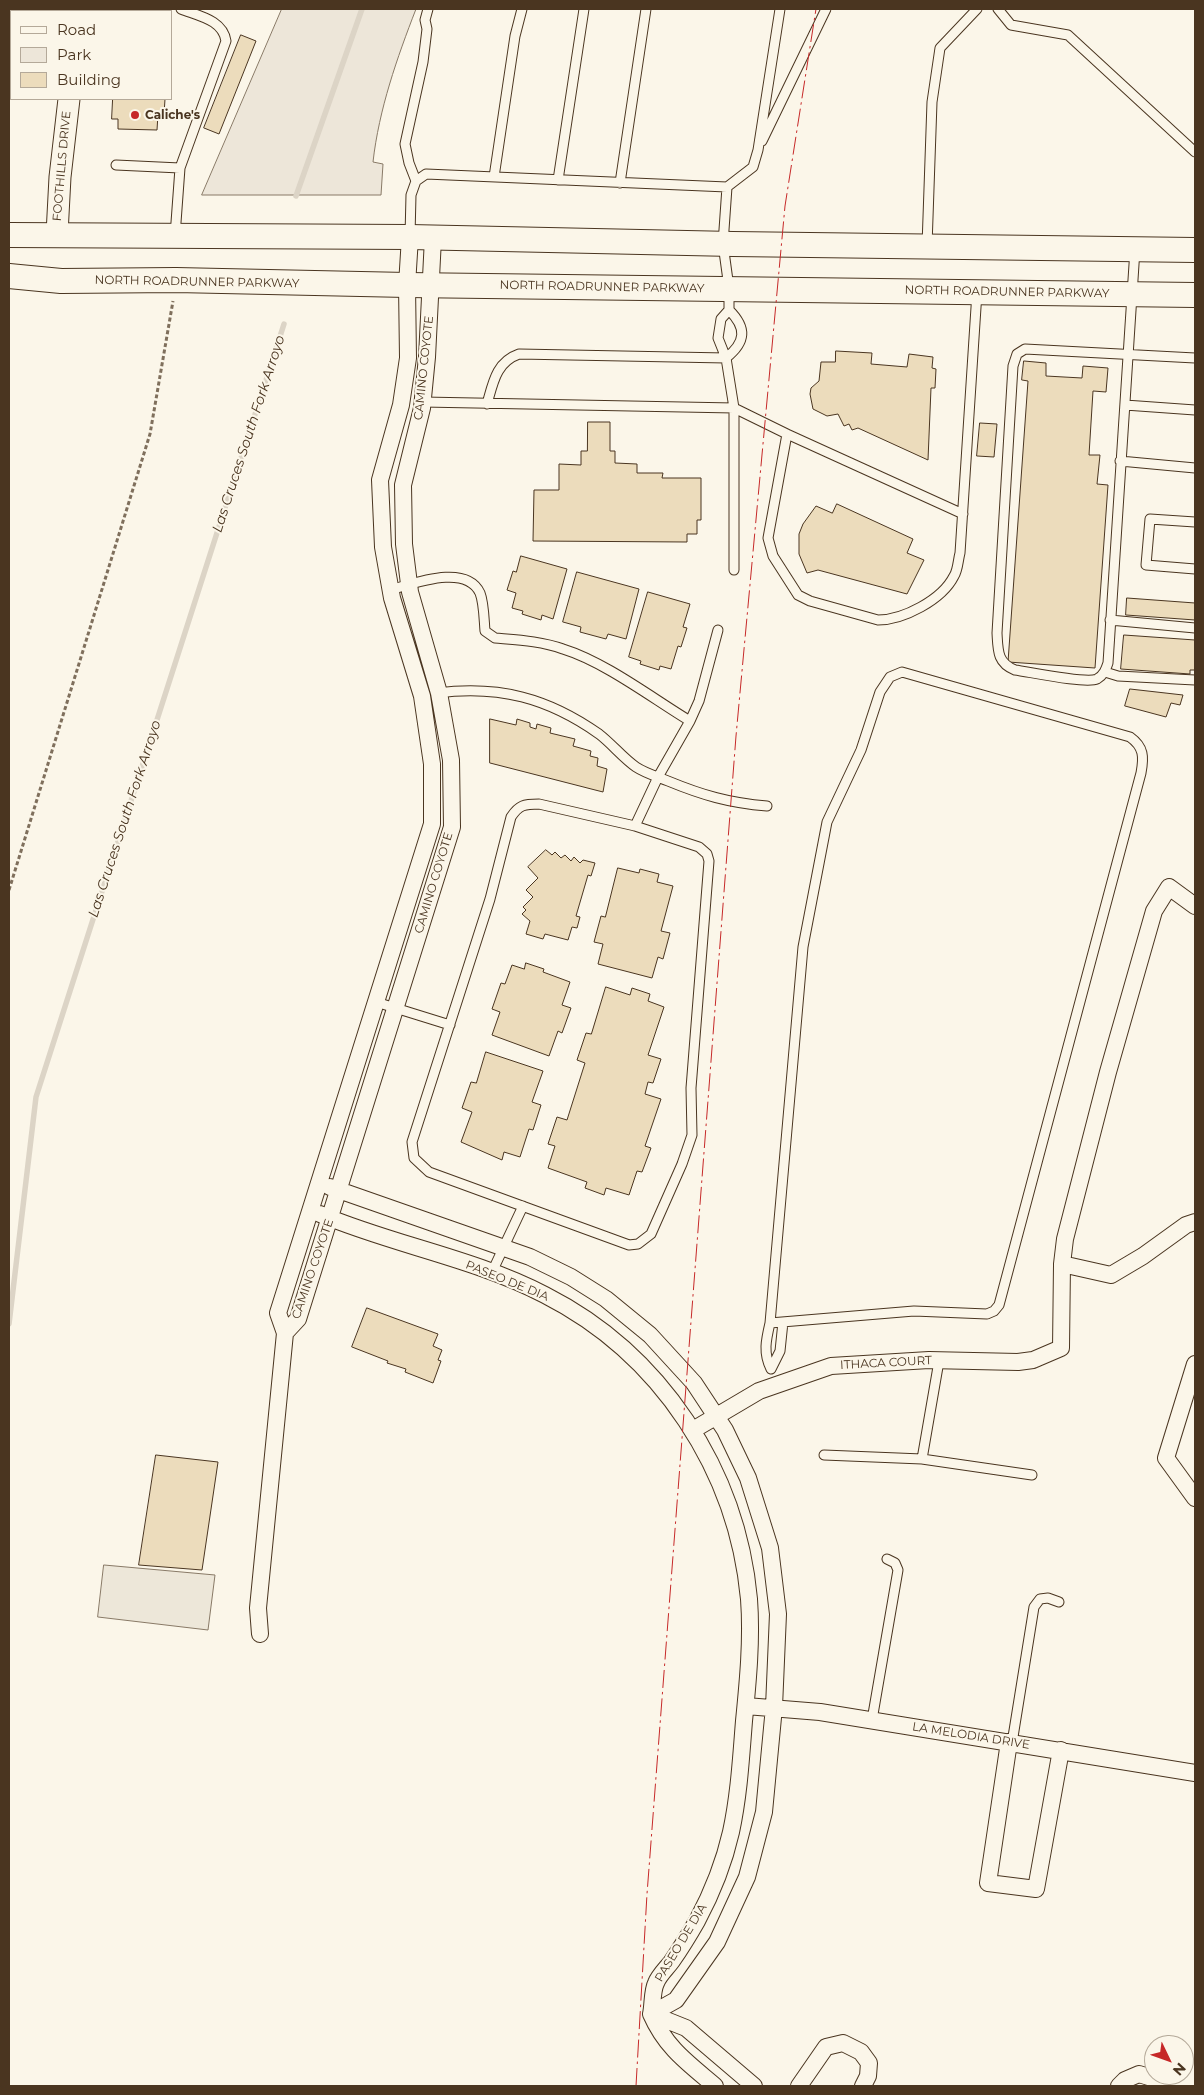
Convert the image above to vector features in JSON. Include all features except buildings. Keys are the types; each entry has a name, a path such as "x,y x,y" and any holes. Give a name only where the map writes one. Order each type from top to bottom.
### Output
{"main road":[{"path":"9,235 421,237 723,244 1195,250"},
{"name":"NORTH ROADRUNNER PARKWAY","path":"9,276 61,281 176,280 432,286 729,299 977,292 1195,295"}],"street":[{"name":"FOOTHILLS DRIVE","path":"57,234 60,177 69,100"},
{"name":"CAMINO COYOTE","path":"260,1634 258,1608 285,1333 278,1313 432,824 432,764 422,696 390,590 383,547 380,480 401,405 408,358 407,286 421,237"},
{"name":"CAMINO COYOTE","path":"285,1333 298,1319 340,1190 452,827 451,760 439,692 409,585 404,544 403,485 422,402 432,286 421,237"},
{"path":"1195,906 1168,887 1154,911 1108,1072 1065,1239 1062,1264 1111,1275 1143,1256 1186,1225 1195,1222"},
{"path":"319,1182 530,1257 564,1273 626,1315 671,1356 716,1414 748,1478 770,1548 778,1614 774,1707 764,1812 757,1844 740,1894 717,1942 687,1988 676,2000 651,2014"},
{"name":"PASEO DE DIA","path":"310,1210 492,1272 545,1295 596,1326 626,1350 651,1375 693,1430 723,1490 734,1522 745,1569 750,1614 746,1706 738,1794 723,1861 698,1919 656,1982 651,2014"},
{"name":"ITHACA COURT","path":"693,1430 716,1414 759,1390 831,1366 939,1361 1018,1362 1033,1360 1060,1348 1062,1264"},
{"path":"1195,1364 1166,1458 1195,1498"},
{"name":"LA MELODIA DRIVE","path":"746,1706 774,1707 872,1720 1195,1773"},
{"path":"1010,1743 988,1883 1036,1889 1061,1750"},
{"path":"651,2014 661,2036 671,2049 715,2086"},
{"path":"651,2014 686,2028 754,2086"},
{"path":"798,2086 826,2047 843,2043 861,2052 869,2064 868,2076 862,2086"},
{"path":"1119,2086 1125,2080 1139,2074 1152,2078 1161,2086"}],"lane":[{"path":"175,236 180,168 226,41 225,33 215,23 181,9"},
{"path":"416,181 409,164 405,144 423,62 427,29 425,20 428,9"},
{"path":"494,178 515,36 522,9"},
{"path":"558,180 584,9"},
{"path":"620,183 646,9"},
{"path":"421,237 411,195 416,181 426,174 727,187 753,167 758,150 780,9"},
{"path":"758,150 826,9"},
{"path":"927,246 932,102 940,48 977,9"},
{"path":"998,9 1012,25 1068,35 1195,152"},
{"path":"116,165 180,168"},
{"path":"487,404 497,370 507,360 519,354 726,358 738,348 742,327 729,299 723,244 727,187"},
{"path":"1135,249 1129,353 1105,672 1097,679 1083,680 1015,670 1005,666 1000,660 997,633 1013,366 1017,354 1025,349 1129,353 1195,358"},
{"path":"787,434 768,538 773,556 798,596 878,620 889,620 914,610 938,595 955,576 960,553 977,292"},
{"path":"729,299 721,319 718,338 726,358 734,408 734,570"},
{"path":"422,402 734,408 963,514"},
{"path":"1125,405 1195,410"},
{"path":"1120,462 1195,468"},
{"path":"1195,522 1150,519 1146,565 1195,569"},
{"path":"390,590 442,577 464,578 471,582 480,593 485,631 489,636 535,641 564,649 597,664 690,721"},
{"path":"1110,620 1195,628"},
{"path":"635,826 658,777 690,721 699,701 718,630"},
{"path":"770,1323 914,1311 987,1314 994,1311 999,1305 1141,773 1144,759 1141,750 1130,737 902,672 893,674 880,692 861,750 827,822 803,947 770,1323 765,1348 766,1359 771,1369 773,1386"},
{"path":"1105,672 1118,676 1195,680"},
{"path":"422,696 439,692 480,689 507,692 542,702 569,714 600,735 636,767 709,797 767,806"},
{"path":"525,804 539,804 635,826 699,847 707,854 709,861 691,1088 692,1135 688,1150 651,1234 638,1244 630,1245 429,1172 414,1158 412,1142 450,1025 490,899 510,817 518,807 525,804"},
{"path":"376,1002 450,1025"},
{"path":"492,1272 523,1206"},
{"path":"771,1369 780,1350 783,1322"},
{"path":"922,1459 939,1361"},
{"path":"824,1455 922,1459 1032,1475"},
{"path":"872,1720 898,1570 895,1563 887,1559"},
{"path":"1010,1743 1034,1607 1040,1599 1048,1598 1060,1602"}],"path":[{"path":"9,890 150,434 176,280"}],"green space":[{"path":"282,9 416,9 384,103 376,142 373,162 383,164 381,195 202,195"}],"shaded area":[{"path":"104,1565 215,1575 208,1630 98,1617"}],"waterway":[{"name":"Las Cruces South Fork Arroyo","path":"296,196 362,9"},
{"name":"Las Cruces South Fork Arroyo","path":"9,1324 36,1097 284,324"}],"power":[{"path":"636,2086 647,1894 736,736 785,206 816,9"}],"place":[{"name":"Caliche's","path":"135,115"}]}
